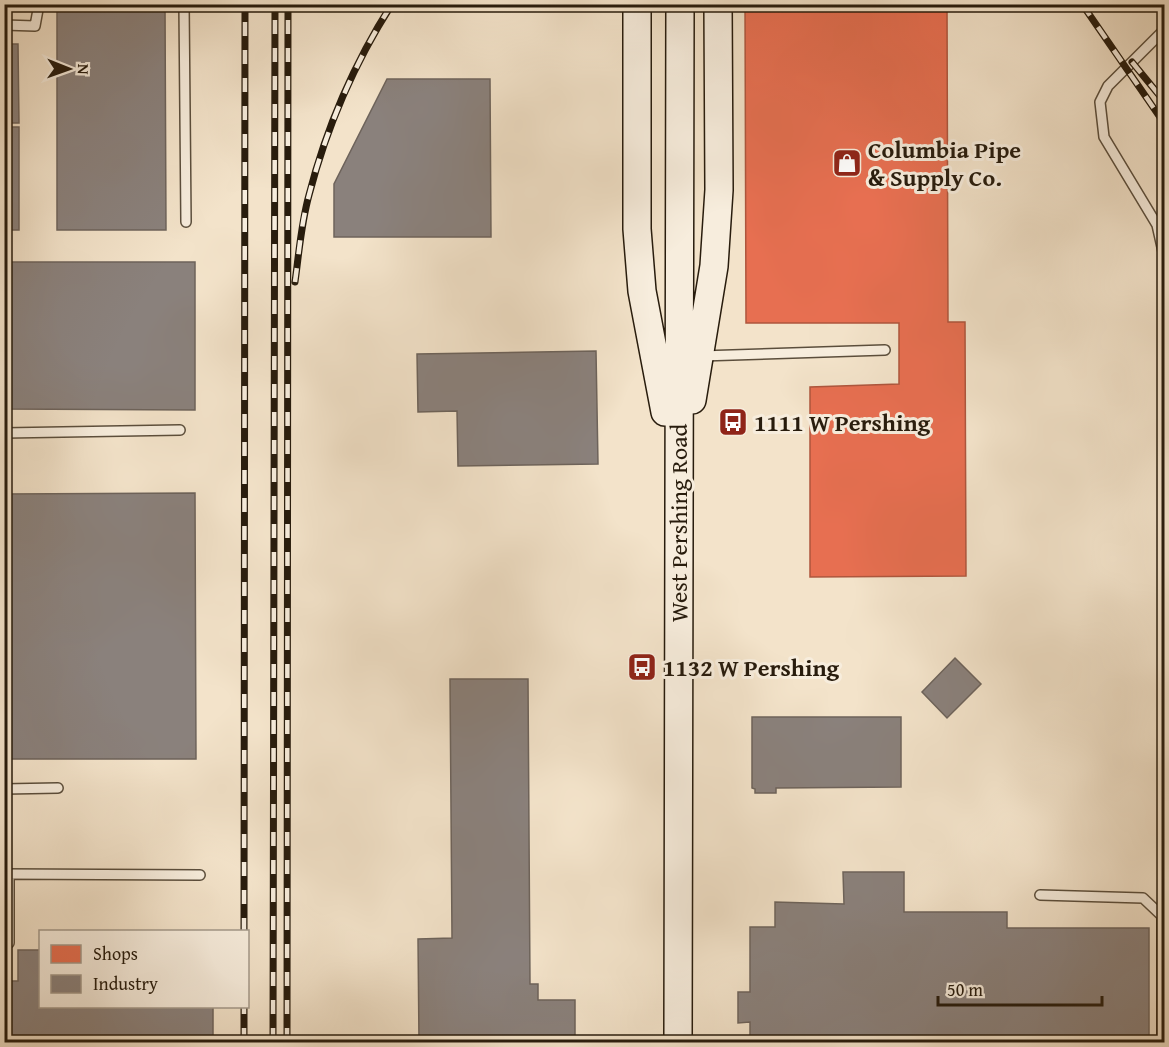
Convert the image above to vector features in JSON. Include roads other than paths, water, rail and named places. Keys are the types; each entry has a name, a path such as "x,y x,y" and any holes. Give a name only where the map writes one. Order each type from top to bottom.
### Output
{"main road":[{"path":"628,4 637,31"},
{"path":"637,4 638,237 642,291 664,399 678,530"},
{"name":"West Pershing Road","path":"678,1042 680,4"},
{"path":"678,530 691,404 714,266 719,190 718,4"}],"lane":[{"path":"4,25 35,26 39,4"},
{"path":"184,4 186,222"},
{"path":"1164,30 1108,86 1100,102 1104,137 1157,225 1164,256"},
{"path":"699,356 885,350"},
{"path":"4,433 180,430"},
{"path":"4,789 58,788"},
{"path":"4,943 9,943 7,874 200,874"},
{"path":"1040,895 1143,898 1162,916 1162,1042"}],"railway":[{"path":"244,930 245,4"},
{"path":"273,1042 275,4"},
{"path":"287,1042 288,4"},
{"path":"295,282 306,206 324,145 354,73 392,4"},
{"path":"1082,4 1164,123"},
{"path":"1132,62 1164,101"},
{"path":"244,1008 244,1042"}],"place":[{"name":"Columbia Pipe & Supply Co.","path":"847,163"},
{"name":"1111 W Pershing","path":"733,422"},
{"name":"1132 W Pershing","path":"642,667"}]}
